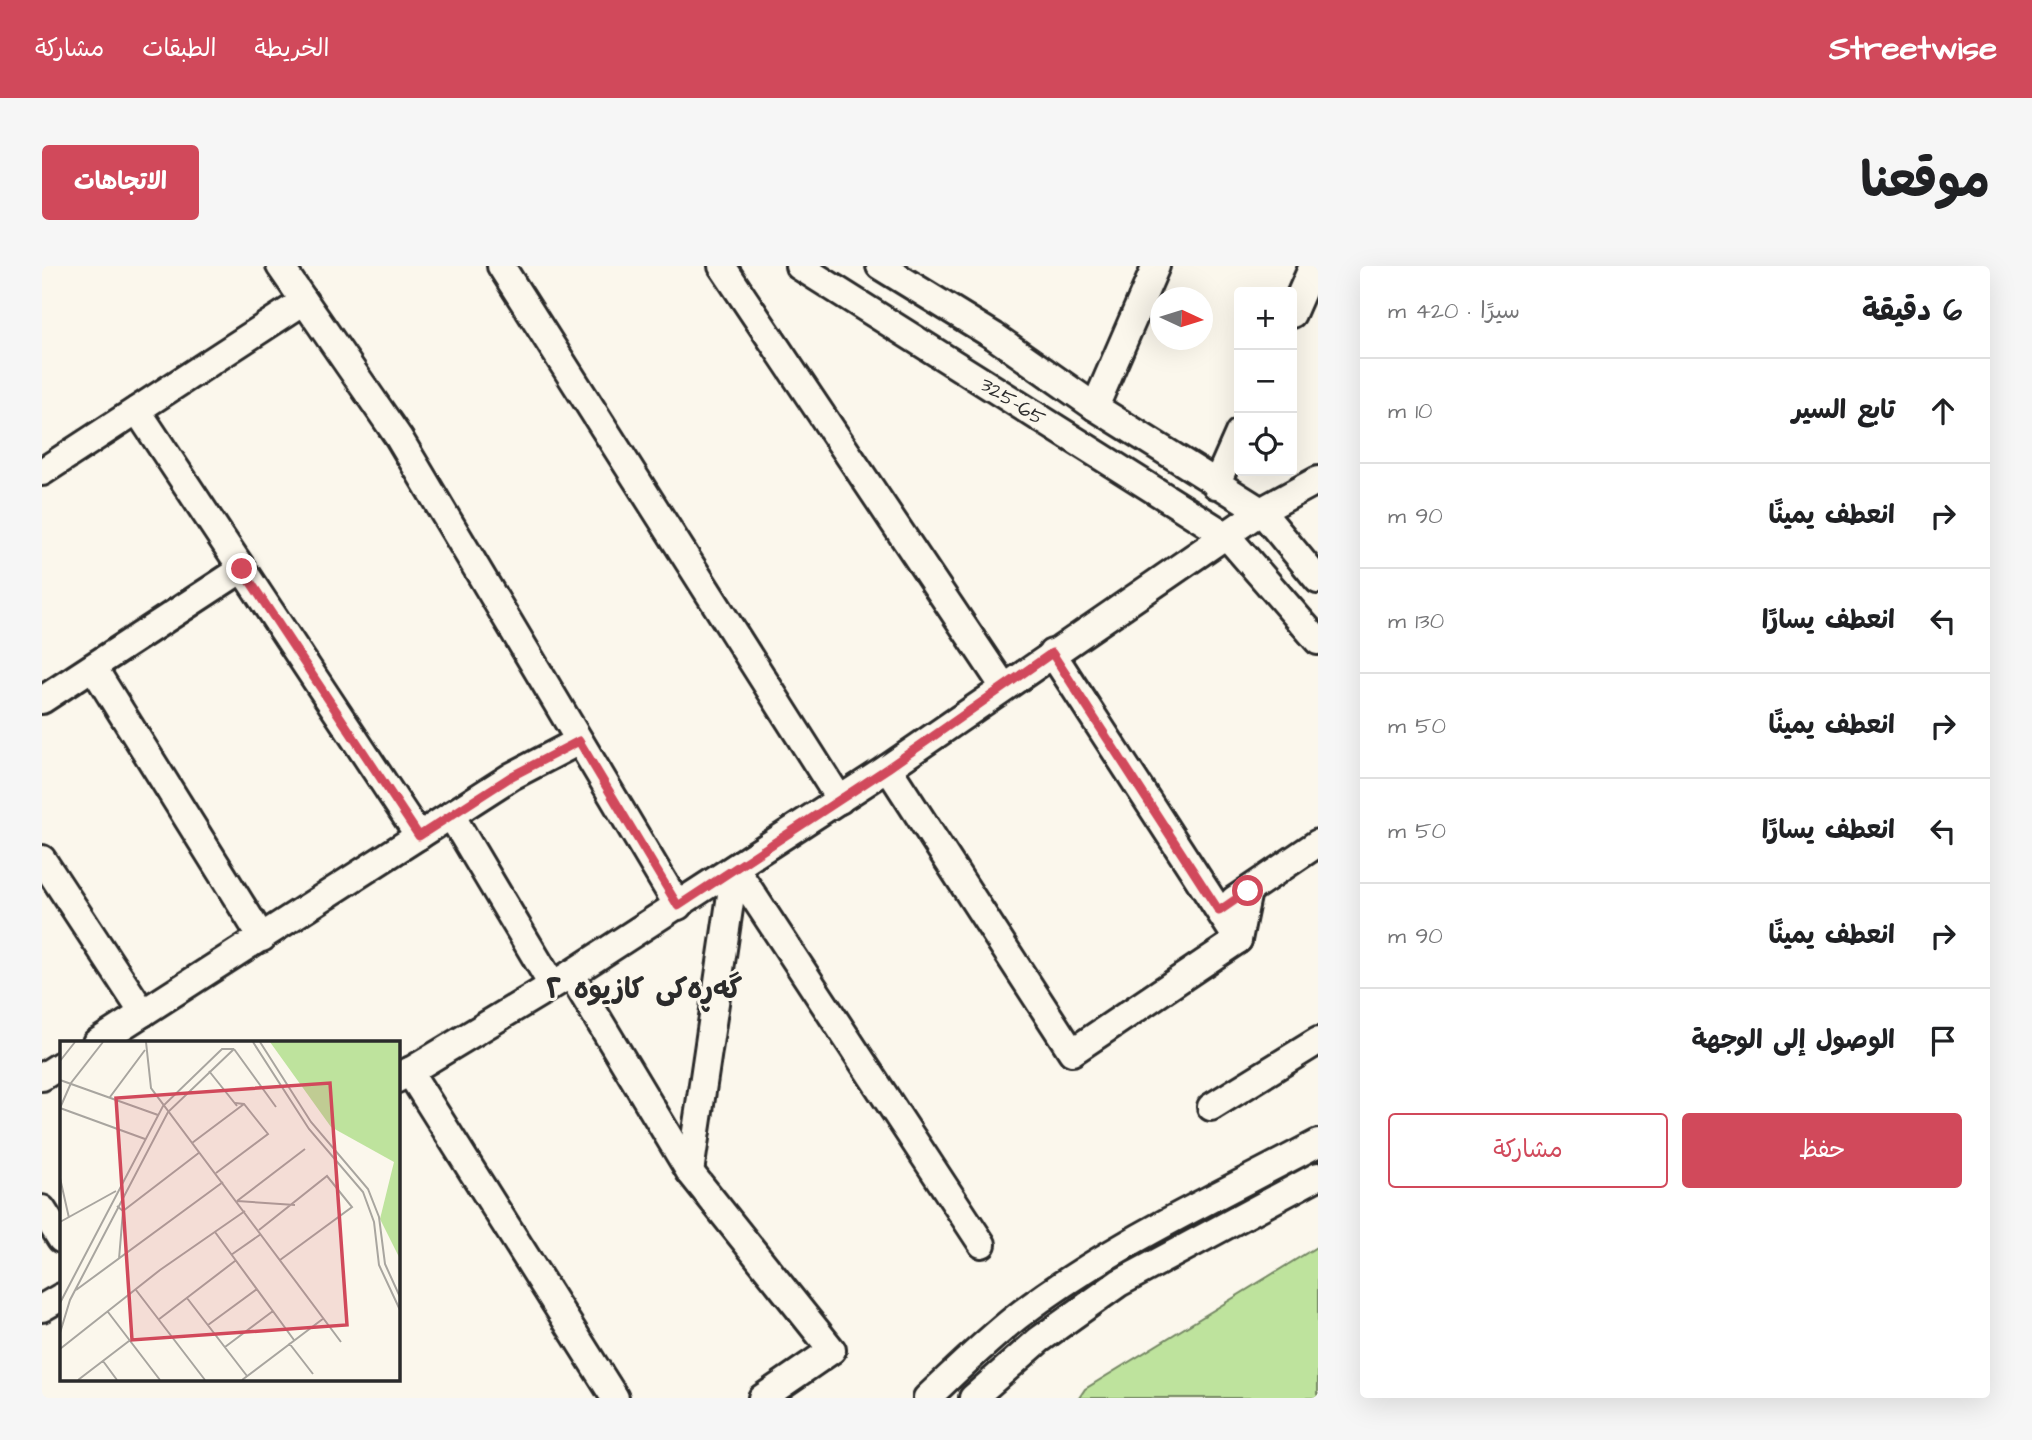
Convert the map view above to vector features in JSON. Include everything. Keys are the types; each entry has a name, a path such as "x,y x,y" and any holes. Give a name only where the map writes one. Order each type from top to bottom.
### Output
{"street":[{"path":"280,266 399,438 678,906"},
{"path":"501,266 840,800"},
{"path":"722,266 1004,687"},
{"name":"325-65","path":"799,266 1227,536 1318,641"},
{"name":"325-65","path":"880,266 994,336 1094,407 1261,511 1318,580"},
{"path":"1094,407 1156,266"},
{"path":"1297,303 1313,266"},
{"path":"42,472 304,301"},
{"path":"137,410 419,836"},
{"path":"1216,485 1234,444"},
{"path":"615,1398 403,1075 678,906 888,768 1261,511 1318,480"},
{"path":"42,700 242,569"},
{"path":"1052,653 1238,940"},
{"path":"93,667 262,938"},
{"path":"99,1041 512,776 579,741"},
{"path":"888,768 1073,1052 1238,940 1248,891"},
{"path":"452,815 690,1172 832,1350 762,1398"},
{"path":"1219,911 1318,843"},
{"path":"42,859 143,1013"},
{"path":"690,1172 735,868"},
{"path":"735,868 982,1244"},
{"path":"1211,1107 1318,1041"},
{"path":"42,1077 60,1066"},
{"path":"927,1398 987,1342 1052,1292 1115,1253 1318,1143"},
{"path":"973,1398 1039,1340 1119,1283 1318,1176"},
{"path":"42,1209 60,1237"},
{"path":"42,1308 60,1298"}],"green space":[{"path":"1318,1246 1318,1398 1079,1398 1085,1389"}],"district":[{"name":"گەڕەکی کازیوە ٢","path":"644,988"}],"route":[{"path":"242,569 419,836 512,776 579,741 678,906 888,768 1052,653 1219,911 1248,891"}]}
